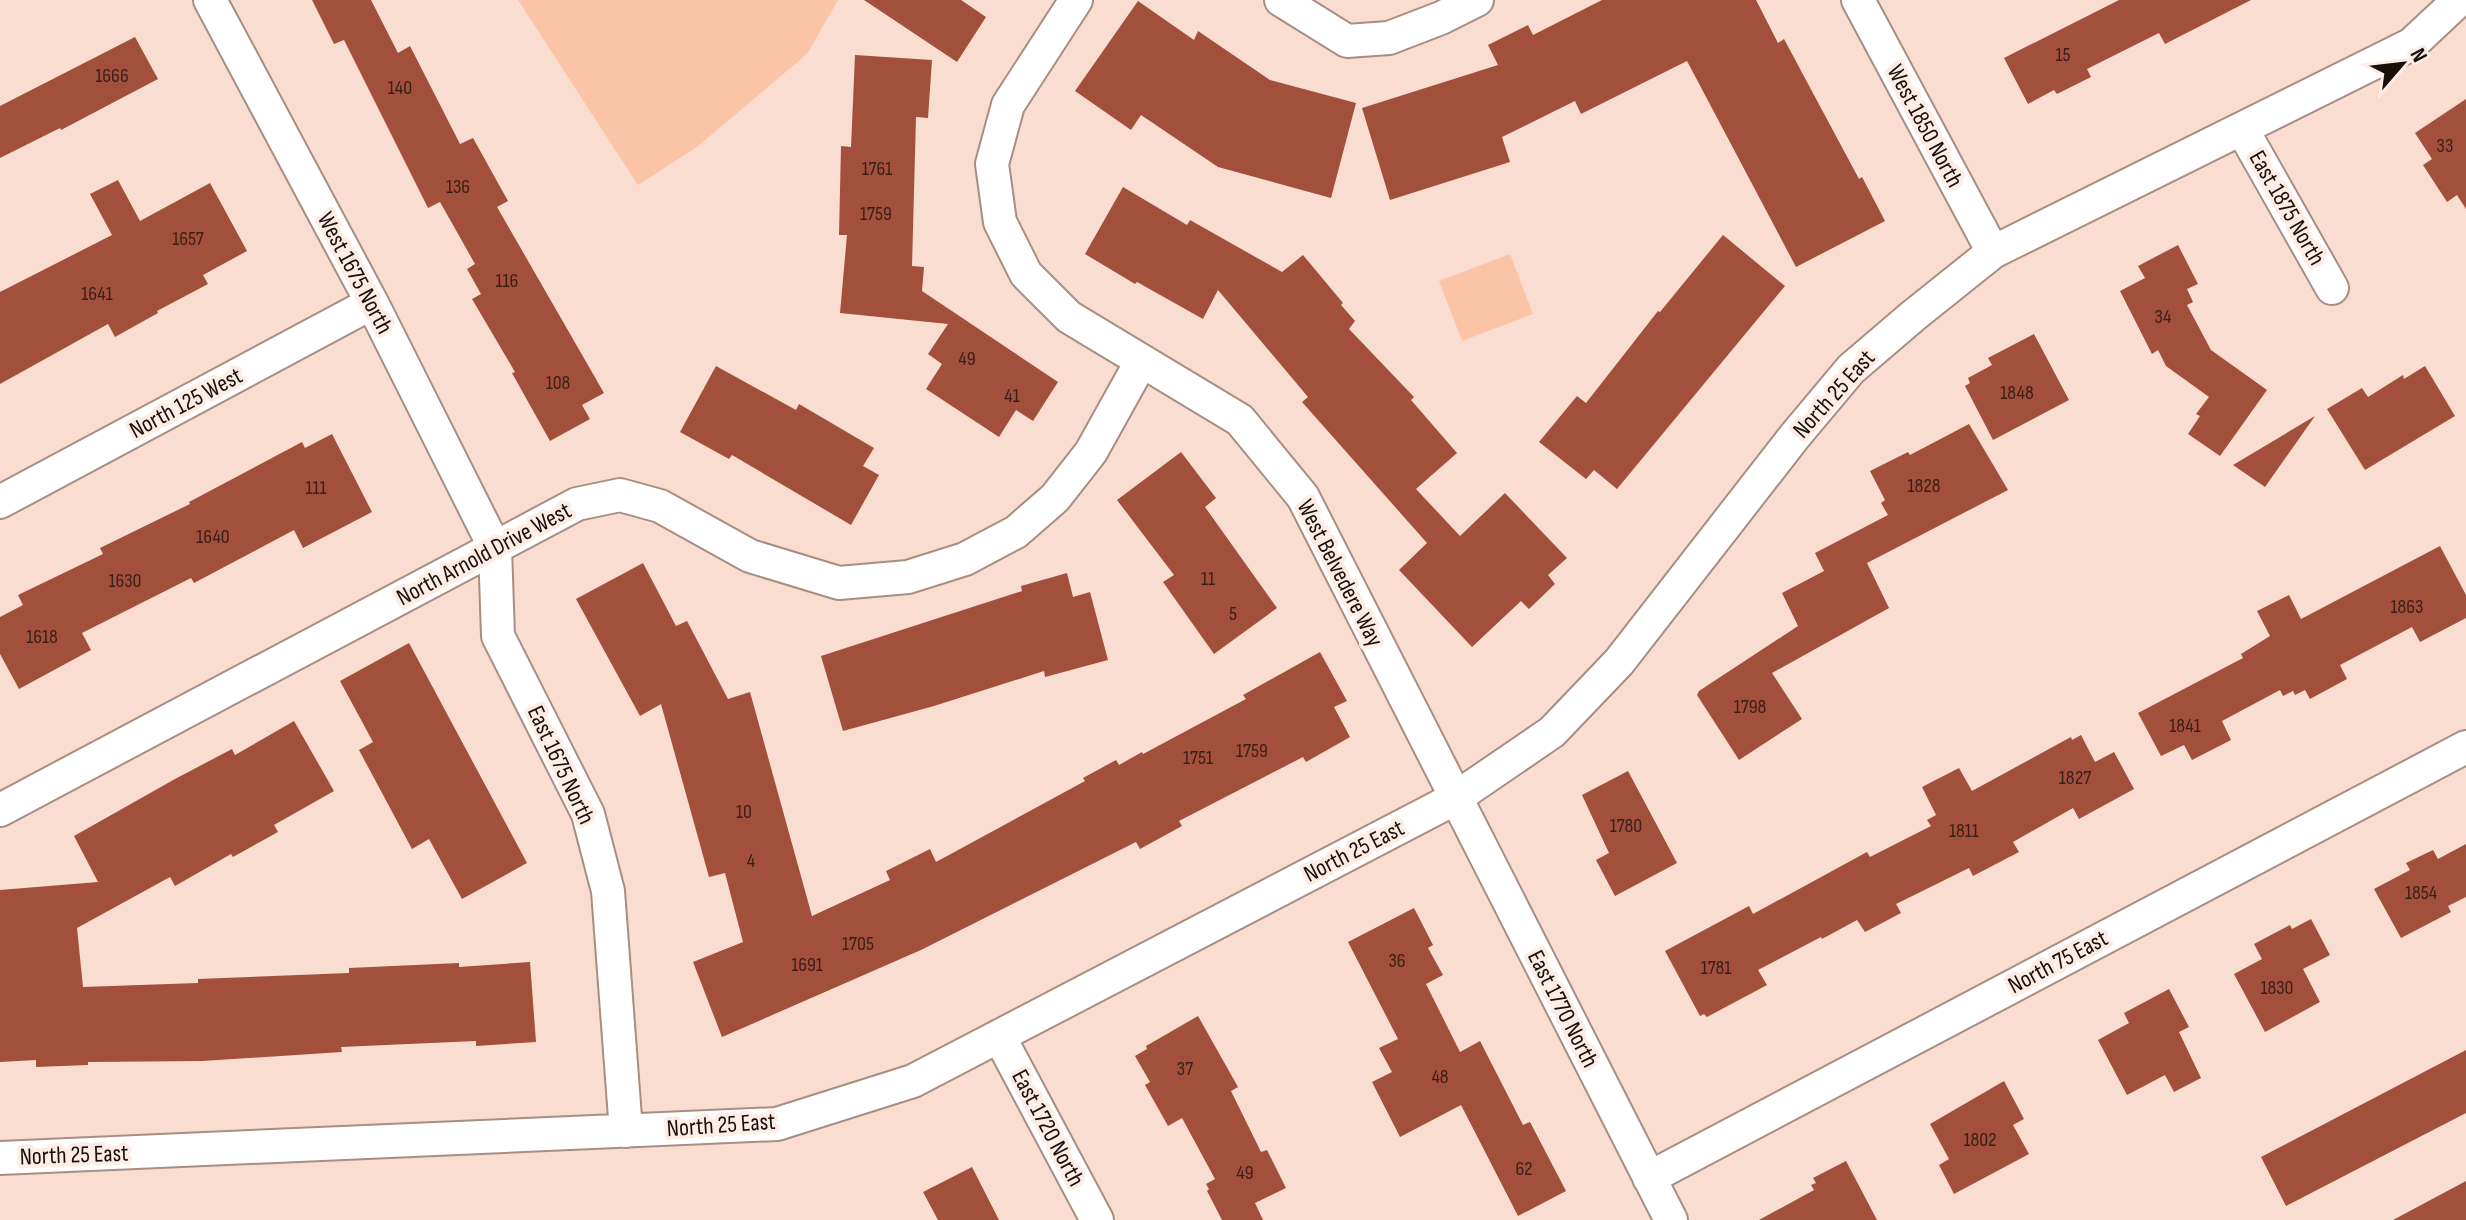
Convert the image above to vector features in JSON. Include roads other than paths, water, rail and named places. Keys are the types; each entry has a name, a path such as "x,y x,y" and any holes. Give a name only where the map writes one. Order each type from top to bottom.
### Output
{"street":[{"name":"West 1675 North","path":"210,0 372,303 495,548"},
{"name":"West Belvedere Way","path":"1076,0 1008,105 992,164 1000,222 1026,274 1069,317 1240,420 1303,497 1454,799"},
{"path":"1281,0 1347,41 1389,38 1477,0"},
{"name":"West 1850 North","path":"1858,0 1993,252"},
{"name":"North 25 East","path":"0,1158 777,1124 913,1081 1454,799 1552,732 1619,662 1851,369 1993,252 2412,44 2459,0"},
{"name":"East 1875 North","path":"2242,129 2332,288"},
{"name":"North 125 West","path":"0,502 372,303"},
{"name":"North Arnold Drive West","path":"0,810 577,504 620,495 660,506 750,556 839,583 908,577 965,559 1016,532 1055,498 1091,452 1141,362"},
{"name":"East 1675 North","path":"495,548 498,636 588,814 608,891 626,1131"},
{"name":"North 75 East","path":"1649,1178 2466,747"},
{"name":"East 1770 North","path":"1454,799 1671,1220"},
{"name":"East 1720 North","path":"999,1036 1097,1220"}]}
